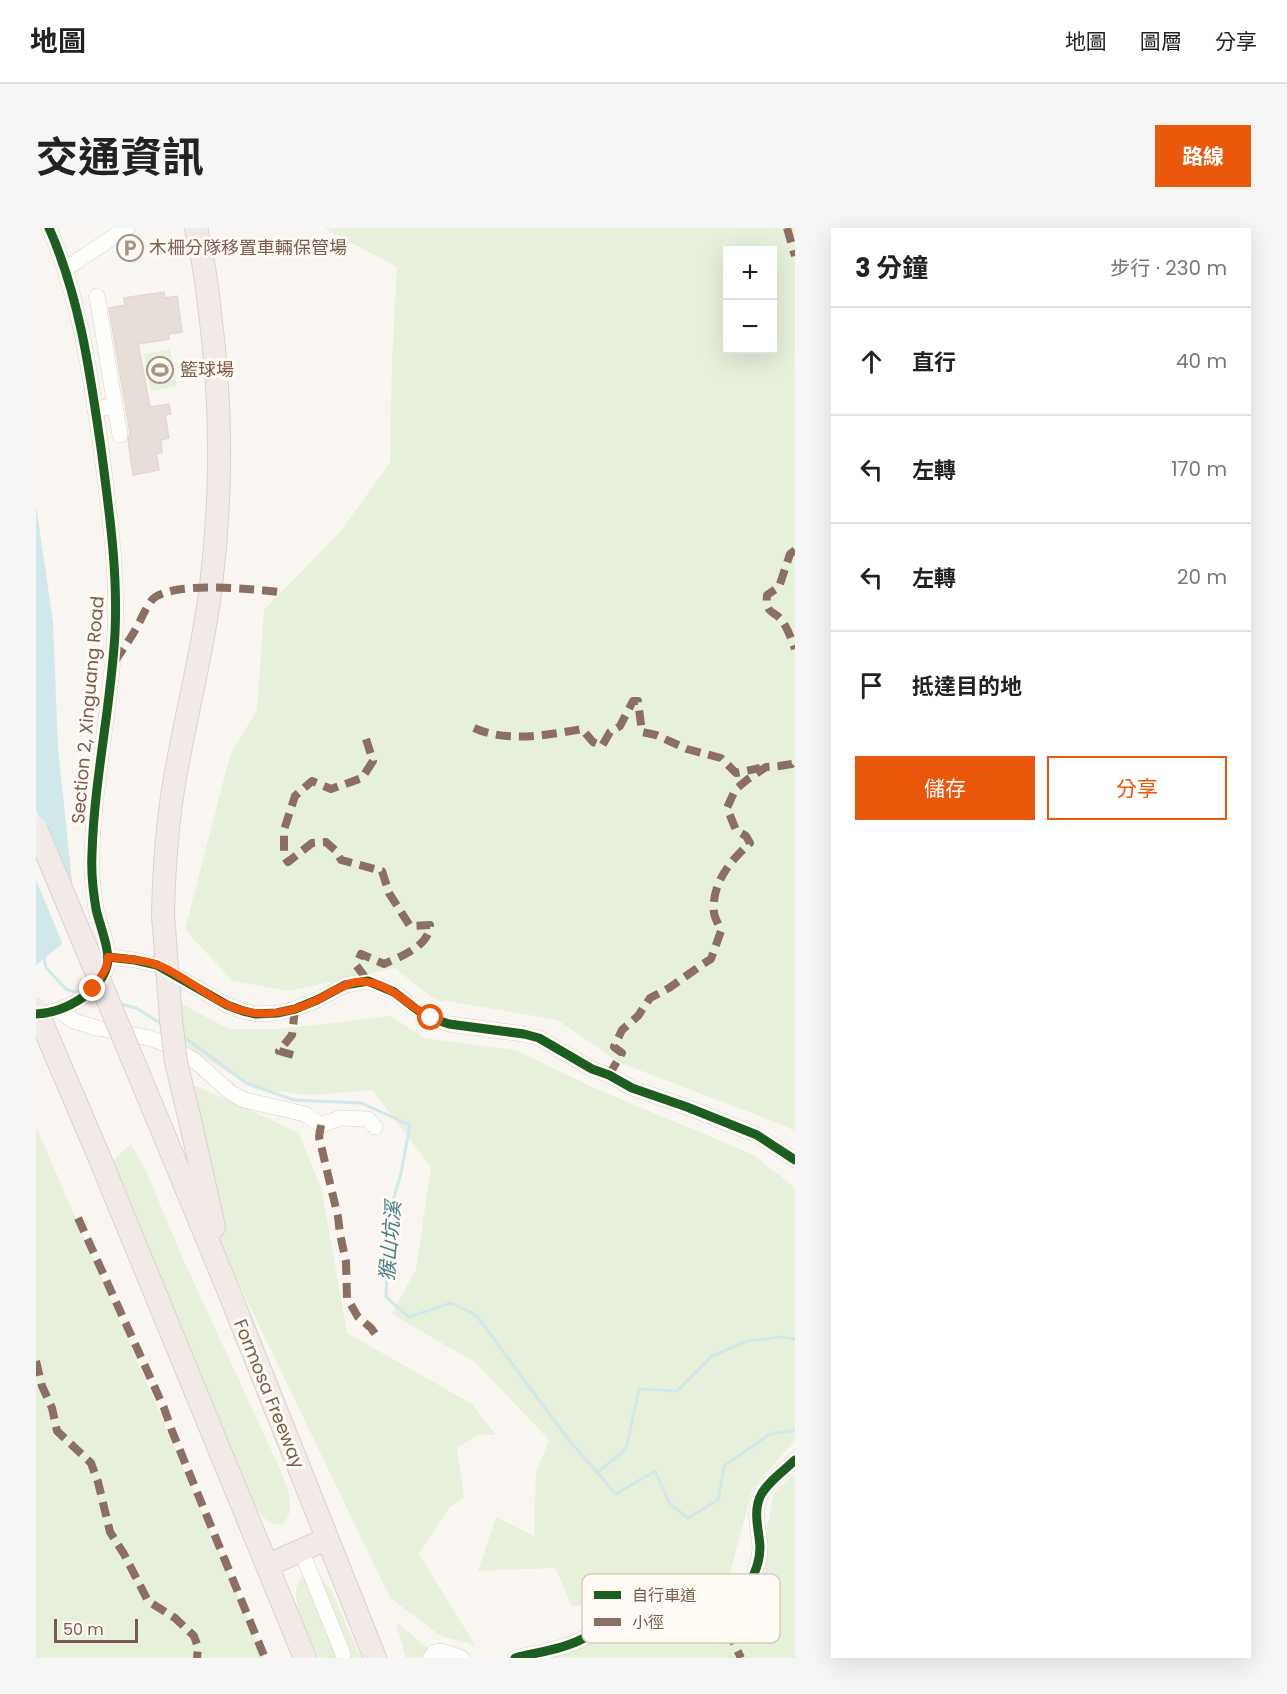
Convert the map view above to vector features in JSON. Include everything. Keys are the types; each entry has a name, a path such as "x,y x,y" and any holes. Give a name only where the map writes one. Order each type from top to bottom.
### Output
{"highway":[{"path":"196,228 201,247 216,354 220,463 211,587 174,782 164,871 163,915 176,1062 227,1287"},
{"name":"Formosa Freeway","path":"36,828 227,1287 375,1658"},
{"path":"36,1009 305,1658"},
{"path":"268,1565 327,1539"}],"street":[{"name":"Section 2, Xinguang Road","path":"49,228 65,269 84,337 112,535 115,574 114,644 94,813 92,856 96,905 107,962"},
{"path":"65,269 126,228"},
{"path":"97,296 120,435"},
{"path":"95,410 115,406"},
{"path":"36,1014 65,1008 93,989 107,962 135,960 158,965 227,1005 256,1014 295,1009 345,985 368,981 394,992 431,1018 449,1024 539,1038 632,1088 757,1135 795,1160"},
{"path":"65,1008 74,1021 166,1044 195,1061 230,1092 243,1100 305,1114 321,1125 340,1118 368,1119 375,1127"},
{"path":"753,1574 757,1567 760,1548 756,1523 760,1497 795,1460"},
{"path":"301,1550 343,1654"},
{"path":"515,1658 567,1646 582,1639"},
{"path":"430,1658 435,1652 442,1651 462,1658"}],"green space":[{"path":"324,228 795,228 795,1132 788,1127 618,1062 558,1020 434,999 395,968 289,991 233,981 185,930 230,755 257,710 264,610 340,532 390,463 397,267"},
{"name":"籃球場","path":"170,349 177,386 151,391 144,354"},
{"path":"168,997 229,1029 279,1029 391,1016 424,1038 516,1050 594,1088 754,1155 795,1188 795,1440 752,1490 730,1574 582,1574 582,1605 572,1607 555,1568 478,1571 496,1517 534,1536 536,1473 549,1440 476,1363 392,1314 416,1269 431,1167 372,1090 311,1095 255,1089 168,1035"},
{"path":"174,1078 299,1133 322,1191 347,1333 472,1404 496,1435 480,1434 457,1447 464,1497 449,1508 419,1554 475,1645 441,1636 390,1598 219,1242"},
{"path":"36,1126 265,1658 36,1658"},
{"path":"131,1144 146,1171 183,1259 280,1469 288,1490 290,1504 290,1511 283,1524 269,1522 263,1517 242,1481 111,1162"},
{"path":"795,1474 795,1658 546,1658 580,1648 589,1643 780,1643 780,1574 759,1574 774,1493"},
{"path":"313,1575 330,1588 361,1658 319,1658 305,1628 296,1592 298,1583 305,1577"},
{"path":"396,1622 433,1652 434,1658 406,1658"}],"water":[{"path":"36,505 53,622 58,748 73,891 61,945 36,965"}],"pier":[{"path":"36,810 74,901 64,947 36,880"}],"building":[{"path":"164,292 165,298 177,296 182,332 169,334 169,339 138,344 150,407 169,404 171,414 165,415 169,438 161,440 162,453 156,453 159,470 133,475 128,440 130,433 109,308 125,305 124,298"}],"waterway":[{"name":"猴山坑溪","path":"44,957 46,968 66,989 78,993"},
{"name":"猴山坑溪","path":"120,1004 136,1008 162,1024"},
{"name":"猴山坑溪","path":"183,1037 246,1083 294,1100 361,1103 410,1125 401,1173 389,1214 386,1297 409,1317 451,1303 476,1315 568,1439 616,1494 655,1471 670,1504 688,1518 718,1500 724,1466 770,1434 795,1430"},
{"path":"597,1473 626,1449 639,1389 677,1391 712,1356 747,1341 780,1337 795,1339"}],"marked path":[{"path":"787,228 795,256"},
{"path":"795,550 790,554 779,587 767,595 767,606 783,622 795,649"},
{"path":"115,661 151,601 160,594 192,588 279,592"},
{"path":"474,728 487,733 514,736 542,735 582,729 593,742 602,746 610,732 620,726 633,701 638,701 642,732 656,735 687,749 721,758 736,773 760,768"},
{"path":"366,739 373,761 362,778 331,789 312,781 295,796 284,830 284,856 288,862 312,843 326,842 341,860 382,871 389,893 410,926 430,925 425,939 420,944 406,954 384,964 361,954 356,965 368,981"},
{"path":"609,1075 622,1053 614,1047 622,1030 638,1016 650,998 669,988 711,959 721,931 714,913 714,902 719,883 729,865 750,843 746,836 736,830 727,808 735,790 766,767 792,764 795,761"},
{"path":"293,1055 279,1051 292,1035 295,1009"},
{"path":"321,1125 319,1137 346,1262 347,1298 358,1317 376,1335"},
{"path":"78,1218 164,1408 265,1658"},
{"path":"36,1361 42,1386 52,1408 57,1431 91,1463 110,1532 148,1601 175,1618 194,1636 198,1647 197,1658"},
{"path":"734,1643 741,1658"}],"cycle path":[{"path":"36,1014 57,1010 79,1000 96,985 107,966 106,945 97,915 92,882 92,861 93,826 113,661 116,610 110,517 88,364 69,281 49,228"},
{"path":"108,957 157,965 227,1005 256,1014 295,1009 345,985 368,981 394,992 431,1018 449,1024 539,1038 592,1069 609,1075 632,1088 757,1135 795,1160"},
{"path":"754,1574 760,1547 757,1522 760,1497 771,1482 795,1460"},
{"path":"515,1658 582,1639"}],"place":[{"name":"木柵分隊移置車輛保管場","path":"130,248"},
{"name":"籃球場","path":"160,370"}],"route":[{"path":"93,989 106,968 108,957 158,965 227,1005 256,1014 295,1009 345,985 368,981 394,992 431,1018"}]}
